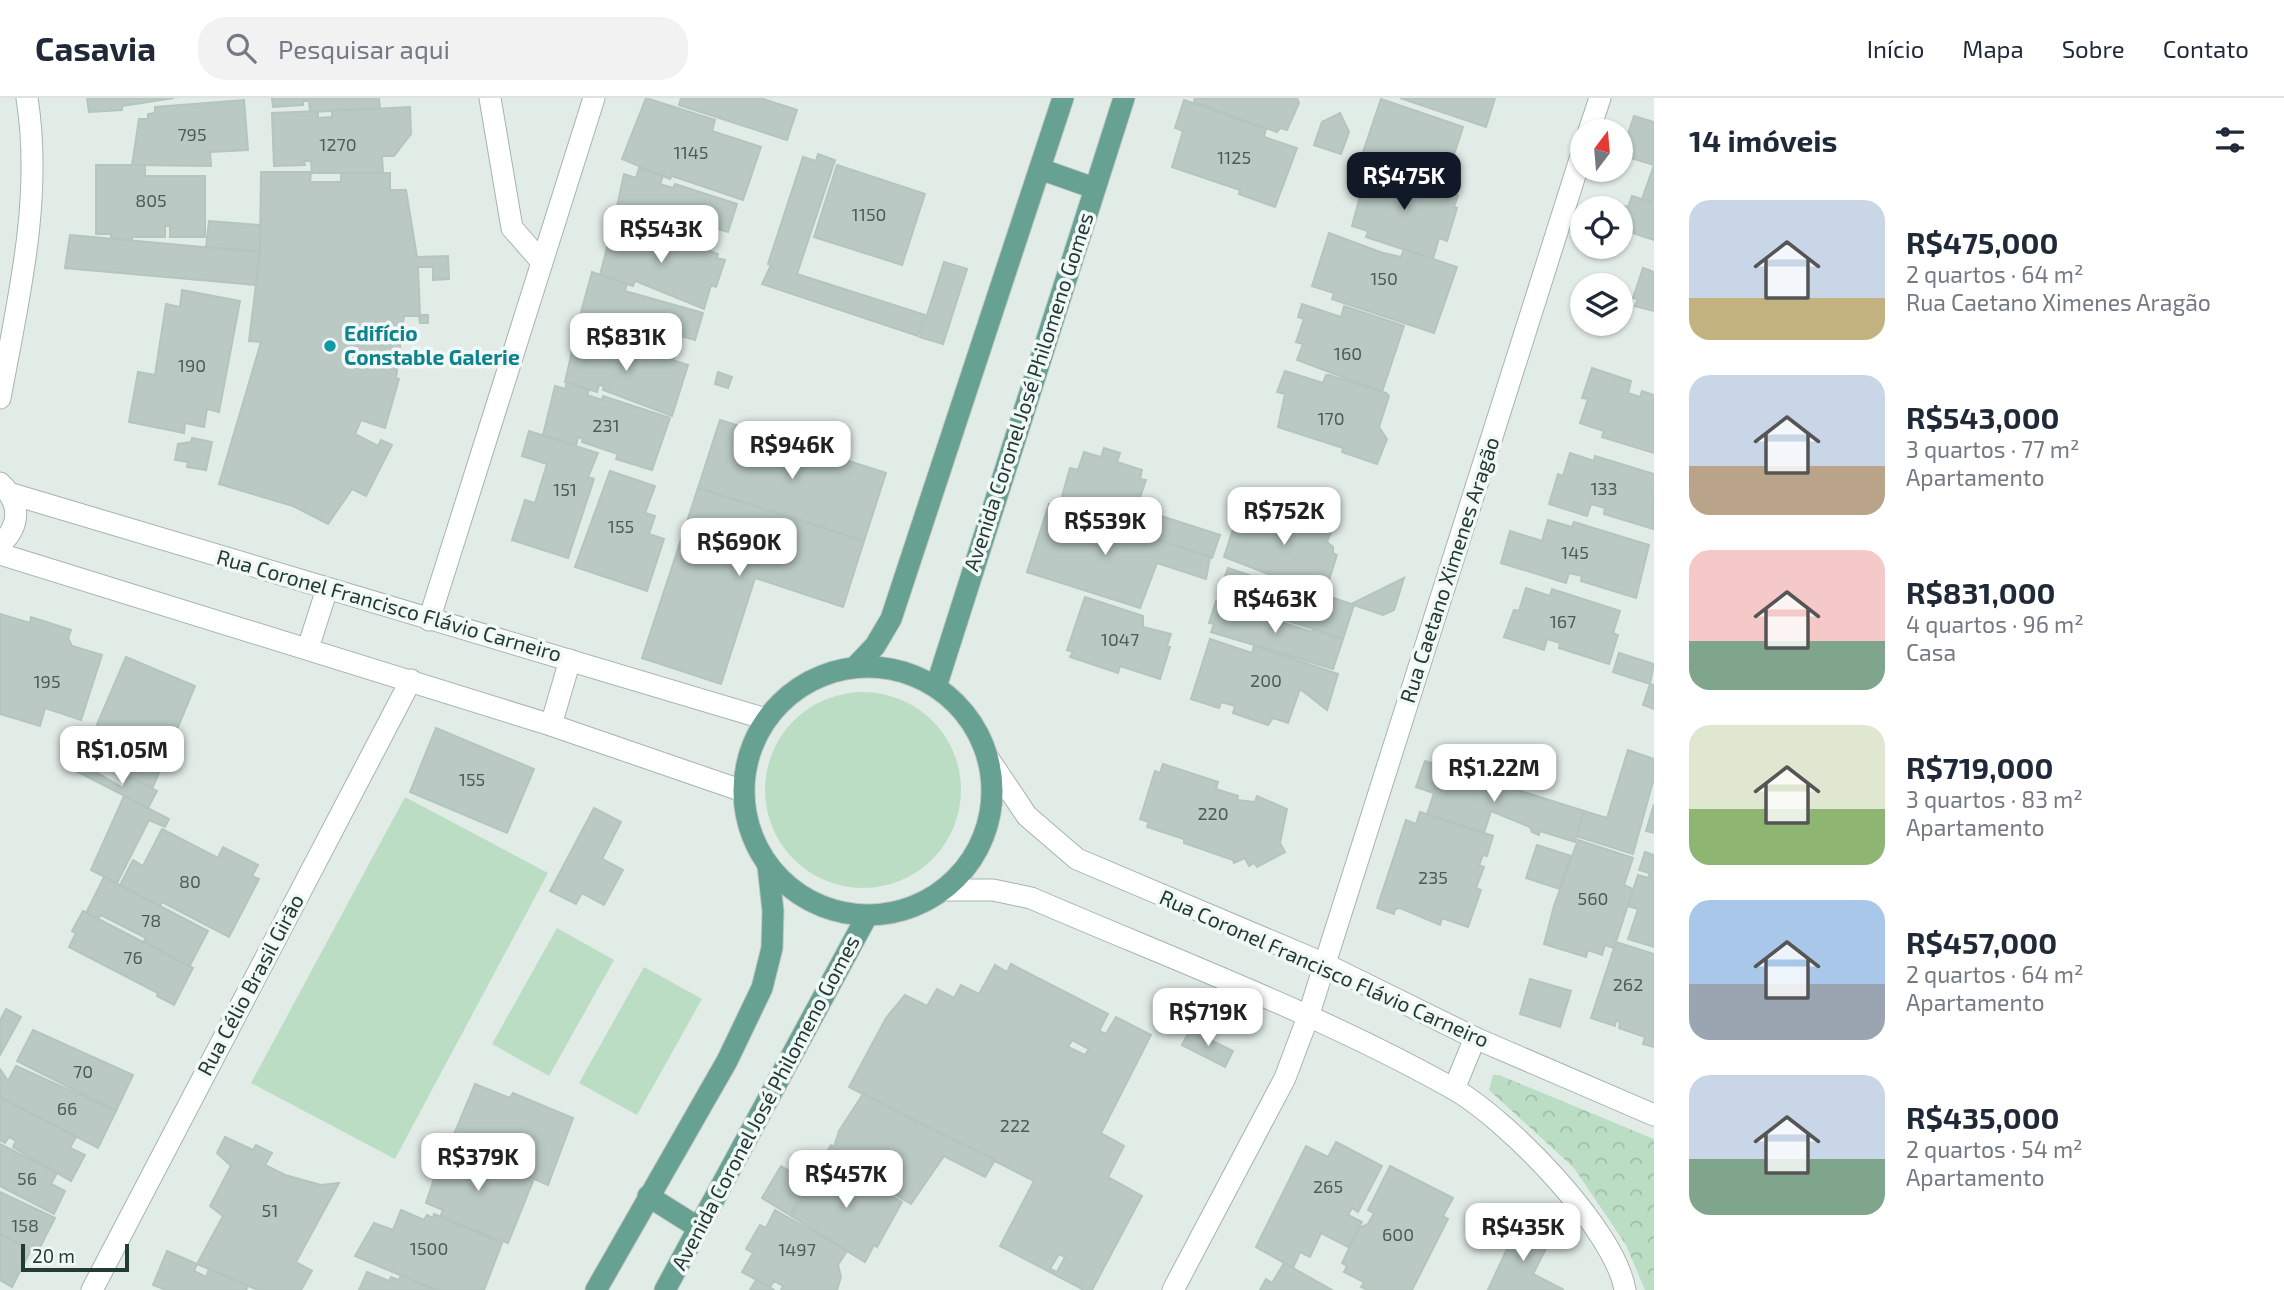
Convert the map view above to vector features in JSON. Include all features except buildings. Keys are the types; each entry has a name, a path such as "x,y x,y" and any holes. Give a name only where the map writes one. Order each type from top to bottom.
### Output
{"main road":[{"path":"855,667 875,646 891,619 1063,98"},
{"name":"Avenida Coronel José Philomeno Gomes","path":"936,687 1124,98"},
{"path":"1040,169 1094,188"},
{"path":"596,1290 727,1061 762,988 772,948 773,911 768,866 749,830 743,791 749,754 766,719 805,683 855,667 897,670 936,687 970,719 990,761 993,797 986,833 970,864 944,890 908,909 867,916 812,902 768,866"},
{"name":"Avenida Coronel José Philomeno Gomes","path":"665,1290 867,916"},
{"path":"648,1196 699,1228"}],"street":[{"path":"0,398 22,275 32,193 27,98"},
{"path":"490,98 512,228 541,261"},
{"path":"429,620 594,98"},
{"path":"1593,119 1600,98"},
{"name":"Rua Caetano Ximenes Aragão","path":"1173,1290 1284,1078 1308,1017 1573,182"},
{"path":"0,545 10,535 16,522 16,508 6,488"},
{"name":"Rua Coronel Francisco Flávio Carneiro","path":"6,488 327,589 766,719"},
{"path":"0,554 411,680 743,791"},
{"path":"308,648 327,589"},
{"path":"551,725 570,660"},
{"name":"Rua Célio Brasil Girão","path":"92,1290 411,680"},
{"name":"Rua Coronel Francisco Flávio Carneiro","path":"990,761 1027,816 1077,859 1325,964 1475,1038 1654,1115"},
{"path":"944,890 993,890 1031,898 1308,1017 1454,1089 1556,1177 1599,1233 1625,1290"},
{"path":"1454,1089 1475,1038"}],"green space":[{"path":"863,692 901,699 918,708 932,721 945,735 954,752 961,790 954,828 945,845 932,859 918,872 901,881 863,888 825,881 808,872 794,859 781,845 772,828 765,790 772,752 781,735 794,721 808,708 825,699"},
{"path":"405,797 548,873 395,1159 251,1083"},
{"path":"557,928 614,960 549,1076 492,1044"},
{"path":"644,967 702,999 637,1115 579,1083"},
{"path":"1493,1075 1499,1075 1654,1139 1654,1290 1645,1290 1626,1245 1574,1168 1489,1090"}],"place":[{"name":"Edifício Constable Galerie","path":"330,346"}]}
